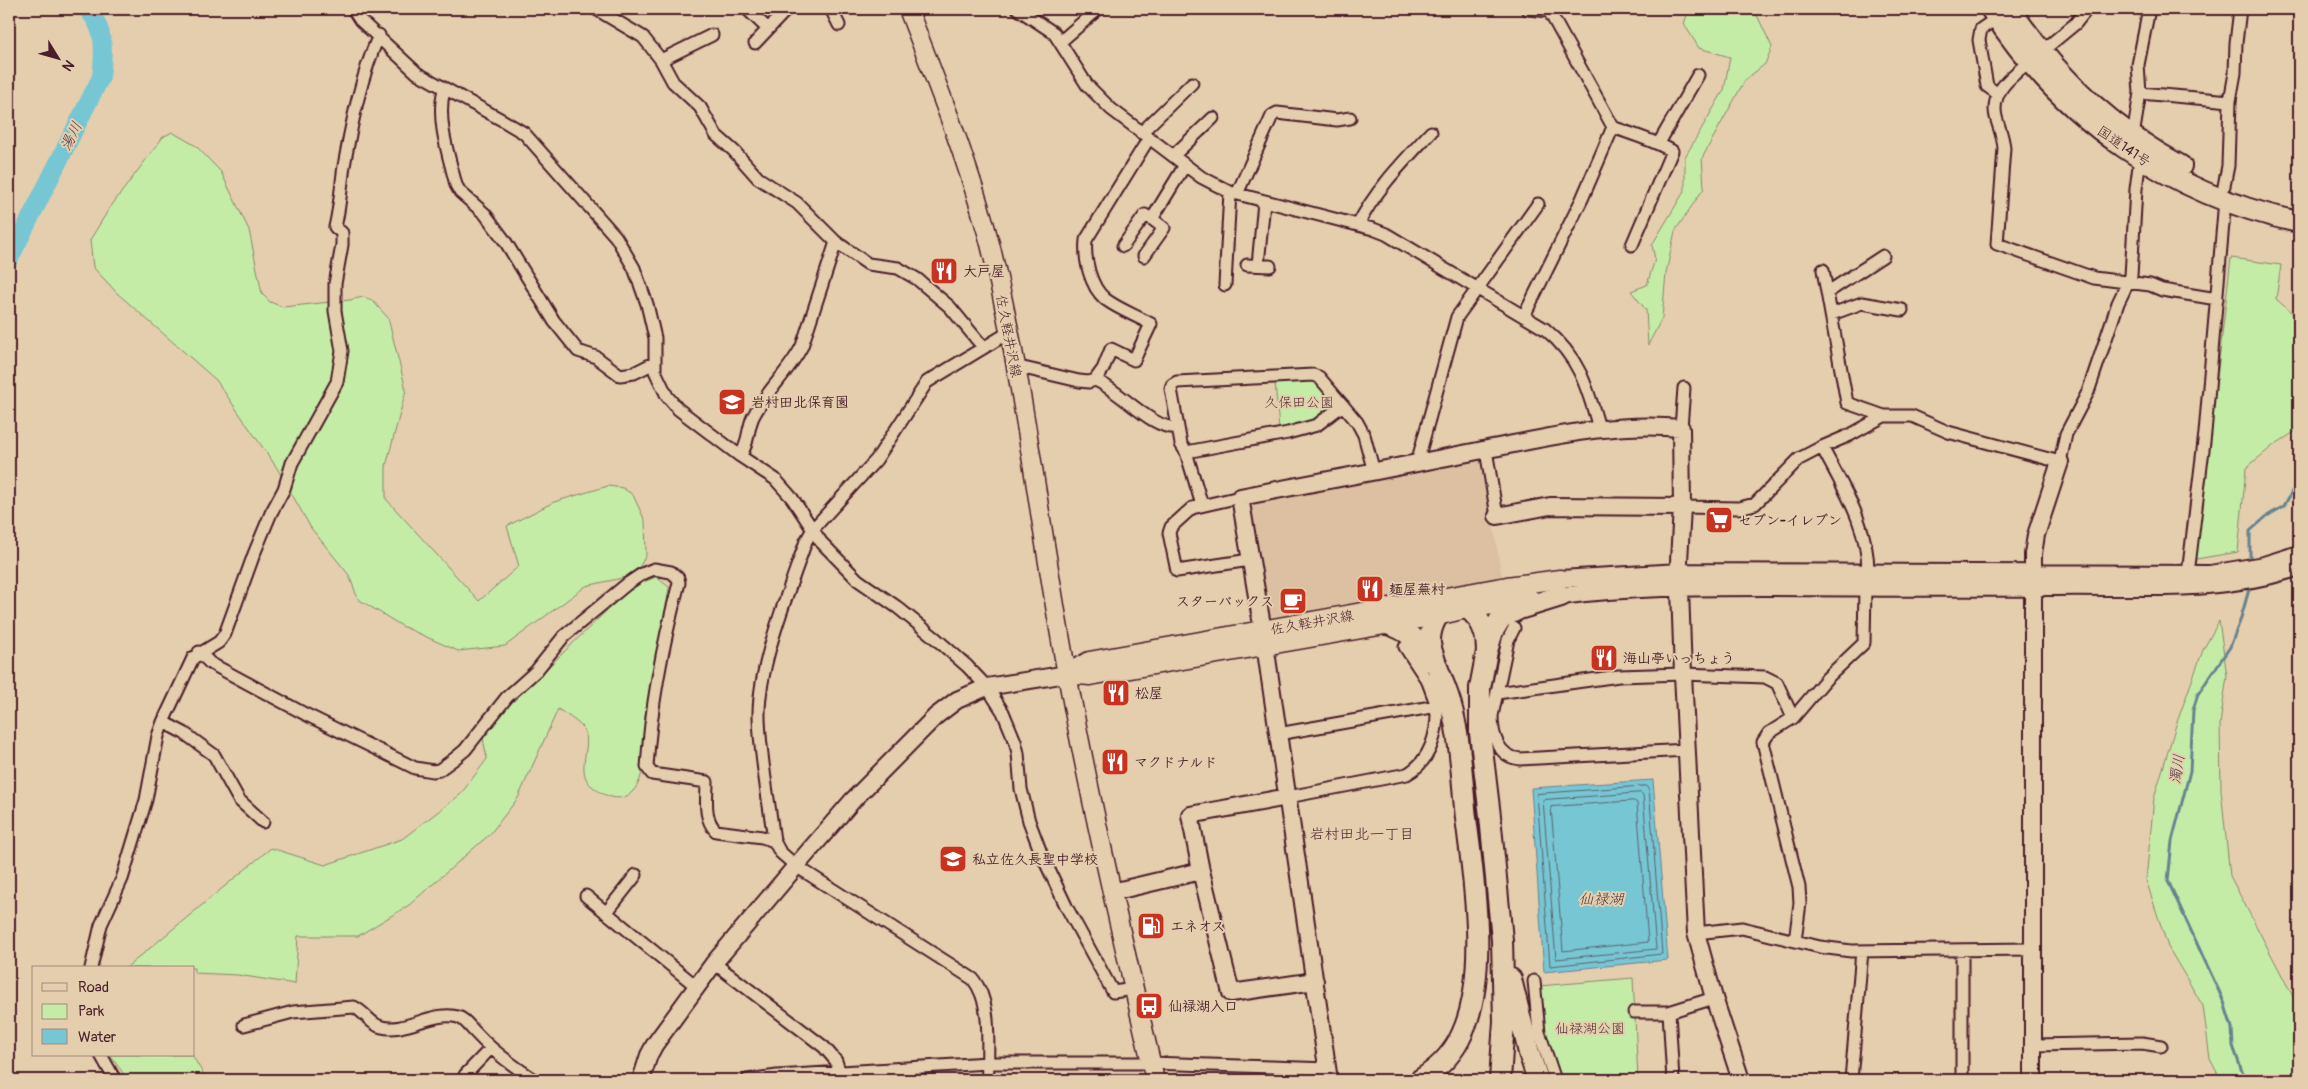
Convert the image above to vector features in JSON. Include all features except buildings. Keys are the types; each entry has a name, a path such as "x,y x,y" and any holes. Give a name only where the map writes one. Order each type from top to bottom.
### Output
{"highway":[{"name":"国道141号","path":"1999,12 2076,111 2142,160 2195,188 2254,197 2299,209"},
{"name":"国道141号","path":"2035,57 2133,136 2176,163 2224,193 2265,214 2299,222"},
{"path":"1500,1080 1504,1021 1502,940 1478,718 1480,688 1487,650 1493,631 1505,614 1560,588"},
{"path":"1442,700 1430,644 1431,632 1437,616 1451,598 1470,608 1485,630 1487,650"},
{"path":"1387,624 1404,629 1415,638 1442,700 1455,721 1475,884 1487,944 1492,989 1492,1038 1488,1080"},
{"path":"1420,1080 1440,1065 1451,1053 1459,1040 1470,1010 1477,927 1475,884"},
{"path":"1502,940 1529,1053 1538,1080"}],"main road":[{"name":"佐久軽井沢線","path":"908,9 974,188 989,242 1015,366 1066,674 1100,845 1152,1071"},
{"name":"佐久軽井沢線","path":"1264,639 1507,586 1560,588"},
{"name":"佐久軽井沢線","path":"1066,674 1089,661 1387,624 1437,616 1560,588"}],"street":[{"path":"353,9 360,20 379,35 417,73 444,90 524,133 616,237 634,268 647,304 655,338 654,363 662,389 673,403 740,456 775,479 792,498 821,542 858,580 897,607 934,637 967,666 987,687 1009,725 1018,753 1021,789 1029,821 1041,853 1067,908 1113,992 1134,989"},
{"path":"596,9 643,37 661,60 673,82 700,107 716,135 734,151 758,178 797,203 836,242 868,264 898,268 917,279 950,307 983,347"},
{"path":"747,9 768,29"},
{"path":"755,44 786,9"},
{"path":"831,9 839,24"},
{"path":"1018,9 1036,14 1060,42 1087,85 1145,136 1212,184 1233,193 1264,202 1373,229 1401,242 1524,316 1556,338 1574,359 1588,389 1599,428"},
{"path":"1060,42 1098,9"},
{"path":"1527,9 1549,10 1613,127 1646,141 1659,143 1672,151 1632,245"},
{"path":"2086,9 2075,24 2005,82 1998,94 1996,116 2003,137 2004,148 1997,244 2094,278 2150,285 2162,290 2217,298"},
{"path":"2133,136 2140,93 2138,65 2149,9"},
{"path":"2188,574 2205,433 2224,193 2228,166 2230,101 2235,73 2240,9"},
{"path":"1998,94 1987,86 1980,40 1981,29 1999,12"},
{"path":"91,966 101,926 122,879 146,800 158,736 163,722 193,658 219,642 225,634 254,554 271,513 284,490 292,463 337,382 342,351 335,311 335,284 342,233 335,227 344,165 358,100 379,35"},
{"path":"661,60 704,46 712,35"},
{"path":"1659,143 1698,75"},
{"path":"1015,366 1089,382 1094,380 1102,369 1111,349 1134,360 1151,324 1107,300 1101,294 1087,263 1086,240 1145,136 1192,83"},
{"path":"444,90 442,106 444,136 456,185 465,198 486,214 505,241 554,321 578,350 596,357 620,376 634,373 654,363"},
{"path":"2140,93 2230,101"},
{"path":"1225,285 1233,193 1272,116 1277,113 1337,120 1350,118"},
{"path":"1173,156 1213,118"},
{"path":"1524,316 1582,199 1613,127"},
{"path":"1358,225 1382,188 1431,132"},
{"path":"2034,1080 2033,554 2036,535 2060,462 2066,434 2088,392 2118,303 2128,283 2132,269 2136,189 2139,166 2142,160"},
{"path":"1152,219 1185,165"},
{"path":"1264,202 1253,265 1270,266"},
{"path":"1417,463 1457,317 1538,204"},
{"path":"1123,246 1145,215 1164,228 1144,256"},
{"path":"740,456 746,449 754,416 795,359 802,346 836,242"},
{"path":"1828,292 1879,262"},
{"path":"1823,270 1847,402 1884,416 1912,416 1948,432 2060,462"},
{"path":"1832,314 1862,303 1902,310"},
{"path":"988,1071 986,1010 982,992 974,979 796,866 780,852 774,841 759,717 763,680 791,585 806,541 813,529 876,460 927,382 1008,333"},
{"path":"1202,505 1177,427 1171,390 1172,385 1177,382 1312,375 1324,382 1364,434 1374,472"},
{"path":"1094,380 1110,387 1139,411 1167,427 1177,427"},
{"path":"1684,388 1681,428 1682,507 1680,580 1696,934 1714,998 1741,1080"},
{"path":"1186,452 1288,433 1317,425 1343,405"},
{"path":"1486,450 1497,516 1550,506 1739,508 1755,504 1799,459 1822,446 1850,435 1884,416"},
{"path":"1250,560 1177,572 1168,533 1171,527 1192,508 1240,497 1599,428 1663,426 1681,428"},
{"path":"1795,941 1800,903 1799,887 1764,742 1770,733 1793,718 1827,678 1864,643 1867,545 1861,524 1822,446"},
{"path":"747,1080 777,1076 841,1076 988,1071 1152,1071 1329,1076 1264,639 1240,497"},
{"path":"2264,572 2299,554"},
{"path":"2033,580 2194,587 2229,578 2299,567"},
{"path":"200,652 210,663 305,714 415,768 433,771 440,770 465,750 507,698 536,671 564,636 642,574 654,569 671,572 678,578 679,583 669,622 652,712 647,766 652,774 707,782 706,814 711,827 716,831 762,837 774,841"},
{"path":"1560,588 1600,591 1680,580 2033,580 2188,574 2229,578"},
{"path":"1514,628 1508,640 1492,728 1500,748 1513,758 1687,750"},
{"path":"1315,981 1231,993 1201,871 1190,815 1407,774 1414,771 1429,752 1442,700 1405,647"},
{"path":"641,1080 649,1055 655,1044 714,963 853,800 936,716 957,700 987,687 1066,674"},
{"path":"1497,693 1599,678 1683,674 1770,678 1780,687 1793,718"},
{"path":"1278,734 1442,700"},
{"path":"163,722 184,733 214,755 239,800 264,822"},
{"path":"1112,892 1201,871"},
{"path":"606,913 636,875"},
{"path":"586,896 696,986"},
{"path":"1696,934 1742,928 1828,948 1862,951 2034,949"},
{"path":"1962,950 1962,1080"},
{"path":"1851,1080 1862,951"},
{"path":"714,963 824,1047 831,1054 841,1076"},
{"path":"1534,981 1539,1032 1555,1080"},
{"path":"1634,1012 1669,1012 1714,998"},
{"path":"244,1025 293,1012 354,1007 362,1010 379,1027 389,1028 444,1017 456,1017 463,1020 490,1049 535,1080"},
{"path":"1669,1012 1673,1080"},
{"path":"2034,1045 2142,1043 2161,1046"},
{"path":"465,1076 490,1049"},
{"path":"102,1056 115,1080"}],"shaded area":[{"path":"1477,456 1482,459 1502,577 1272,617 1266,613 1247,511 1253,501"}],"green space":[{"path":"1689,9 1754,9 1772,47 1765,64 1745,80 1702,158 1704,188 1675,231 1666,273 1662,318 1648,345 1646,310 1631,291 1647,285 1655,259 1652,245 1685,190 1685,157 1724,90 1730,57 1699,48 1684,24"},
{"path":"172,132 196,146 221,172 249,230 262,294 270,302 283,307 363,297 372,300 388,318 406,390 386,466 386,499 479,601 519,566 507,526 554,502 608,486 623,488 633,495 645,521 646,555 640,566 626,577 586,586 505,646 458,651 402,626 358,599 349,575 311,528 277,468 216,380 117,293 93,267 90,240 109,209 163,137"},
{"path":"2231,258 2281,265 2276,299 2299,319 2299,429 2274,445 2246,468 2238,552 2196,559"},
{"name":"久保田公園","path":"1316,379 1335,400 1331,407 1319,418 1279,429 1275,381"},
{"path":"656,577 669,587 660,652 647,714 643,765 638,784 628,795 618,798 607,796 593,787 587,780 584,773 586,734 580,724 558,709 518,798 490,834 409,905 358,936 298,936 295,984 238,975 195,973 195,966 128,966 271,848 325,865 402,839 460,795 487,759 483,738 499,715 631,587"},
{"path":"2219,621 2227,676 2220,724 2221,790 2230,876 2299,1008 2299,1080 2221,1080 2210,1059 2203,1006 2168,947 2146,880 2154,798 2176,725 2203,650"},
{"name":"仙禄湖公園","path":"1633,978 1638,1080 1561,1080 1544,1031 1539,986"},
{"path":"111,1056 193,1056 207,1080 128,1080"}],"water":[{"name":"仙禄湖","path":"1653,780 1668,960 1544,972 1531,788"}],"waterway":[{"name":"湯川","path":"9,260 101,77 103,58 101,32 98,24 87,9"},
{"name":"濁川","path":"2250,562 2250,531 2267,516 2284,506 2299,479"},
{"name":"濁川","path":"2245,1080 2233,1046 2232,1028 2224,1002 2168,881 2172,841 2190,771 2193,710 2198,694 2230,647 2250,586"}],"place":[{"name":"大戸屋","path":"944,271"},
{"name":"岩村田北保育園","path":"732,402"},
{"name":"セブン-イレブン","path":"1719,520"},
{"name":"麺屋蕪村","path":"1370,589"},
{"name":"スターバックス","path":"1293,601"},
{"name":"海山亭いっちょう","path":"1604,658"},
{"name":"松屋","path":"1116,693"},
{"name":"マクドナルド","path":"1115,762"},
{"name":"私立佐久長聖中学校","path":"953,859"},
{"name":"エネオス","path":"1151,926"},
{"name":"仙禄湖入口","path":"1149,1006"}],"district":[{"name":"岩村田北一丁目","path":"1362,834"}]}
